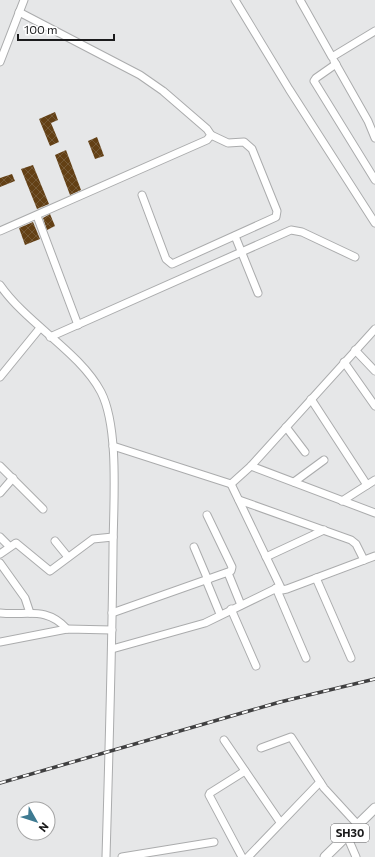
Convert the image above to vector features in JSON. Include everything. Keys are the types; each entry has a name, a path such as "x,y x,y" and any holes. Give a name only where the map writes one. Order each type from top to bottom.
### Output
{"main road":[{"name":"SH30","path":"325,857 375,808"}],"street":[{"path":"0,62 24,0"},
{"path":"236,0 289,89 374,220"},
{"path":"300,0 368,121 375,138"},
{"path":"19,12 146,78 164,91 207,129 211,135 228,143 244,142 252,149 277,214 273,219 175,263 169,263 142,196"},
{"path":"332,58 375,30"},
{"path":"336,64 314,81 375,180"},
{"path":"0,231 37,216 206,140 211,135"},
{"path":"37,216 78,324"},
{"path":"50,337 291,230 298,230 354,257"},
{"path":"235,236 258,293"},
{"path":"0,284 10,299 82,368 101,392 108,412 113,446 113,537 112,649 106,857"},
{"path":"0,377 40,328"},
{"path":"231,484 251,466 375,329"},
{"path":"355,350 375,371"},
{"path":"344,362 374,404"},
{"path":"311,399 367,485"},
{"path":"286,427 305,452"},
{"path":"113,446 231,484 266,557 306,658"},
{"path":"294,482 324,460"},
{"path":"0,466 43,508"},
{"path":"251,466 375,513"},
{"path":"0,493 13,478"},
{"path":"342,500 375,480"},
{"path":"239,500 354,542 364,560"},
{"path":"112,613 228,573 232,567 207,515"},
{"path":"266,557 324,530"},
{"path":"0,537 9,546"},
{"path":"0,554 14,542 48,570 53,569 96,538 113,537"},
{"path":"55,541 68,557"},
{"path":"194,548 220,614"},
{"path":"112,649 181,631 204,623 220,614 278,588 284,590 375,556"},
{"path":"0,563 25,598 30,613"},
{"path":"228,573 241,605"},
{"path":"316,578 351,658"},
{"path":"231,609 256,666"},
{"path":"0,613 43,613 53,616 67,629"},
{"path":"0,642 67,629 112,630"},
{"path":"261,748 291,737 320,782 358,825"},
{"path":"224,740 280,822"},
{"path":"242,857 209,795 245,771"},
{"path":"248,857 320,782"},
{"path":"347,836 356,857"},
{"path":"122,857 214,842"}],"building":[{"path":"55,112 58,120 51,123 59,142 50,146 39,119"},
{"path":"97,137 104,156 95,159 88,141"},
{"path":"66,150 81,190 70,195 55,155"},
{"path":"33,165 49,204 37,209 21,169"},
{"path":"12,174 15,181 0,187 0,178"},
{"path":"50,214 55,226 47,230 43,218"},
{"path":"33,222 40,239 25,245 19,228"}],"railway":[{"path":"0,783 280,702 375,679"}]}
